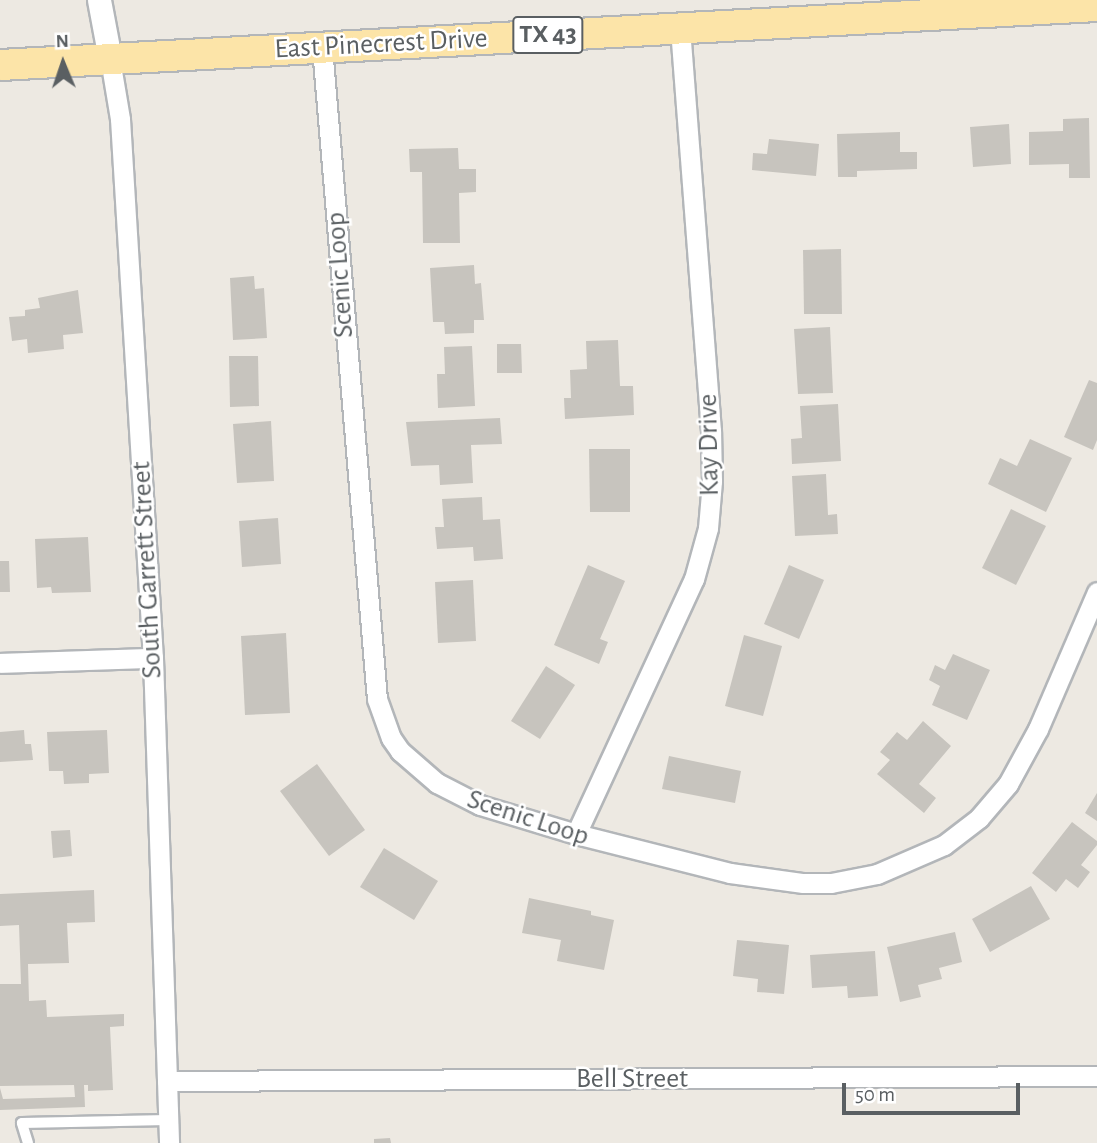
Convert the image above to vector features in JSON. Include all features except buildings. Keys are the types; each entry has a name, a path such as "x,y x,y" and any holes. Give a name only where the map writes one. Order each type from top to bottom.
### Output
{"main road":[{"name":"East Pinecrest Drive","path":"0,65 680,28 938,7 1097,6"}],"street":[{"name":"South Garrett Street","path":"99,0 121,132 153,658 169,1143"},
{"name":"Kay Drive","path":"576,834 694,579 708,528 712,481 711,431 680,28"},
{"name":"Scenic Loop","path":"322,47 373,674 383,721 400,751 457,796 576,834 730,873 803,883 854,880 924,856 944,845 979,818 1008,784 1038,729 1097,592"},
{"path":"0,663 153,658"},
{"name":"Bell Street","path":"167,1082 1097,1076"}],"lane":[{"path":"28,1143 22,1124 168,1119"}]}
